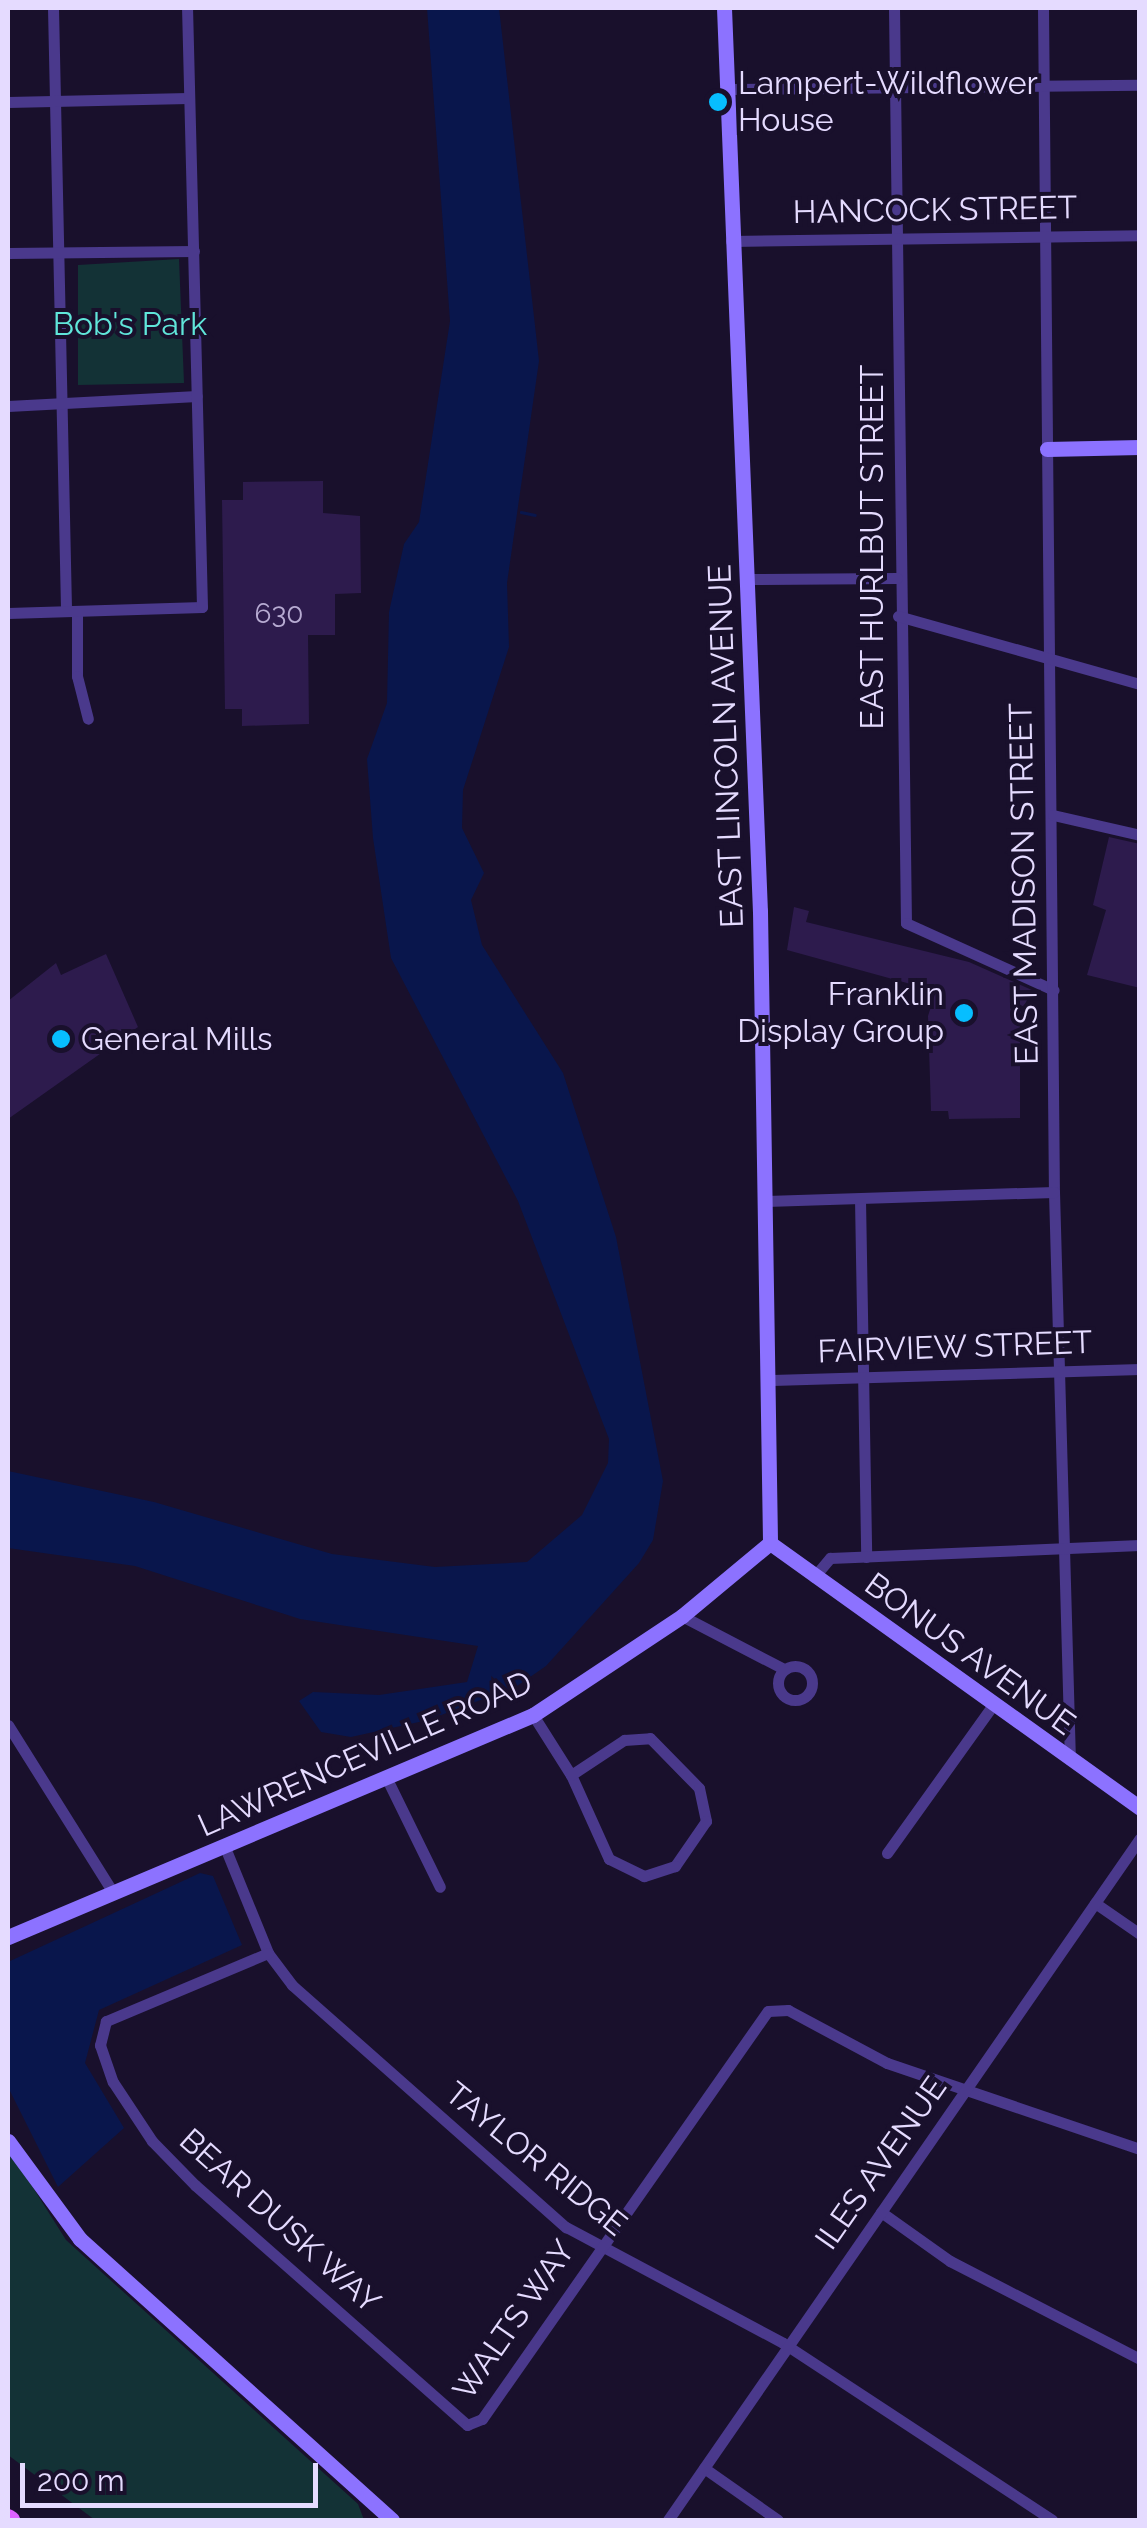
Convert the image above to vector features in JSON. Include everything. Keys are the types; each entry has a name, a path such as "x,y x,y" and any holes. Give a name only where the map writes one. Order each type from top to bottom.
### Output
{"street":[{"path":"53,8 60,404 71,611 77,676 88,718"},
{"path":"8,613 202,607 187,8"},
{"name":"EAST LINCOLN AVENUE","path":"724,8 731,241 749,579 772,1380 770,1544"},
{"name":"EAST HURLBUT STREET","path":"894,8 897,578 906,923 1054,990"},
{"name":"EAST MADISON STREET","path":"1043,8 1048,86 1043,237 1053,815 1054,1192 1069,1546 1070,1760"},
{"path":"728,90 1140,85"},
{"path":"8,102 188,98"},
{"name":"HANCOCK STREET","path":"731,241 1140,235"},
{"path":"8,253 194,251"},
{"path":"8,406 198,396"},
{"path":"1047,448 1140,446"},
{"path":"749,579 897,578"},
{"path":"898,616 1140,684"},
{"path":"1053,815 1140,835"},
{"path":"766,1201 1054,1192"},
{"path":"860,1198 867,1376 866,1556"},
{"name":"FAIRVIEW STREET","path":"772,1380 1140,1369"},
{"name":"BONUS AVENUE","path":"770,1544 1140,1808"},
{"name":"LAWRENCEVILLE ROAD","path":"8,1937 533,1715 682,1616 770,1544"},
{"path":"814,1577 830,1558 1140,1545"},
{"path":"682,1616 782,1668"},
{"path":"888,1853 993,1705"},
{"path":"533,1715 571,1775 609,1859 629,1874 667,1871 704,1830 698,1788 650,1738 624,1740 571,1775"},
{"path":"8,1725 114,1894"},
{"path":"386,1779 440,1888"},
{"name":"ILES AVENUE","path":"668,2520 1140,1838"},
{"name":"TAYLOR RIDGE","path":"224,1845 268,1953 346,2035 598,2248 787,2348 1052,2520"},
{"path":"1094,1903 1140,1934"},
{"name":"BEAR DUSK WAY","path":"268,1953 104,2024 101,2054 152,2141 472,2425"},
{"name":"WALTS WAY","path":"472,2425 756,2019 778,2008 964,2092"},
{"path":"964,2092 1070,2120 1140,2149"},
{"path":"8,2142 80,2239 392,2520"},
{"path":"881,2212 950,2261 1140,2358"},
{"path":"704,2468 778,2520"}],"green space":[{"name":"Bob's Park","path":"179,259 184,383 78,385 78,265"},
{"path":"8,2148 66,2240 358,2504 364,2520 95,2520 8,2455"}],"shaded area":[{"path":"427,8 499,8 539,361 507,583 509,647 463,790 462,828 484,873 471,900 482,945 563,1073 616,1237 663,1481 653,1540 639,1563 546,1666 517,1686 428,1720 351,1737 321,1732 299,1701 313,1692 379,1695 467,1682 478,1646 300,1619 135,1566 8,1548 8,1471 154,1502 332,1554 435,1567 527,1562 582,1515 608,1463 609,1439 518,1201 391,958 373,838 367,759 387,703 389,612 404,544 419,522 450,321"},
{"path":"200,1873 213,1876 242,1945 99,2010 85,2063 124,2128 58,2187 8,2087 8,1962"}],"building":[{"path":"323,481 323,513 360,516 361,593 335,594 335,635 308,635 309,724 242,726 242,709 225,709 222,500 243,500 243,482"},
{"path":"1109,837 1140,844 1140,988 1087,975 1106,910 1093,905"},
{"name":"Franklin Display Group","path":"794,907 809,911 806,922 969,962 1032,990 1020,1014 1020,1118 949,1119 948,1111 931,1111 928,1016 936,991 787,950"},
{"name":"General Mills","path":"106,954 138,1027 8,1119 8,1001 56,963 61,975"}],"waterway":[{"path":"521,512 535,515"}],"place":[{"name":"Lampert-Wildflower House","path":"718,102"},
{"name":"Franklin Display Group","path":"964,1013"},
{"name":"General Mills","path":"61,1039"}]}
